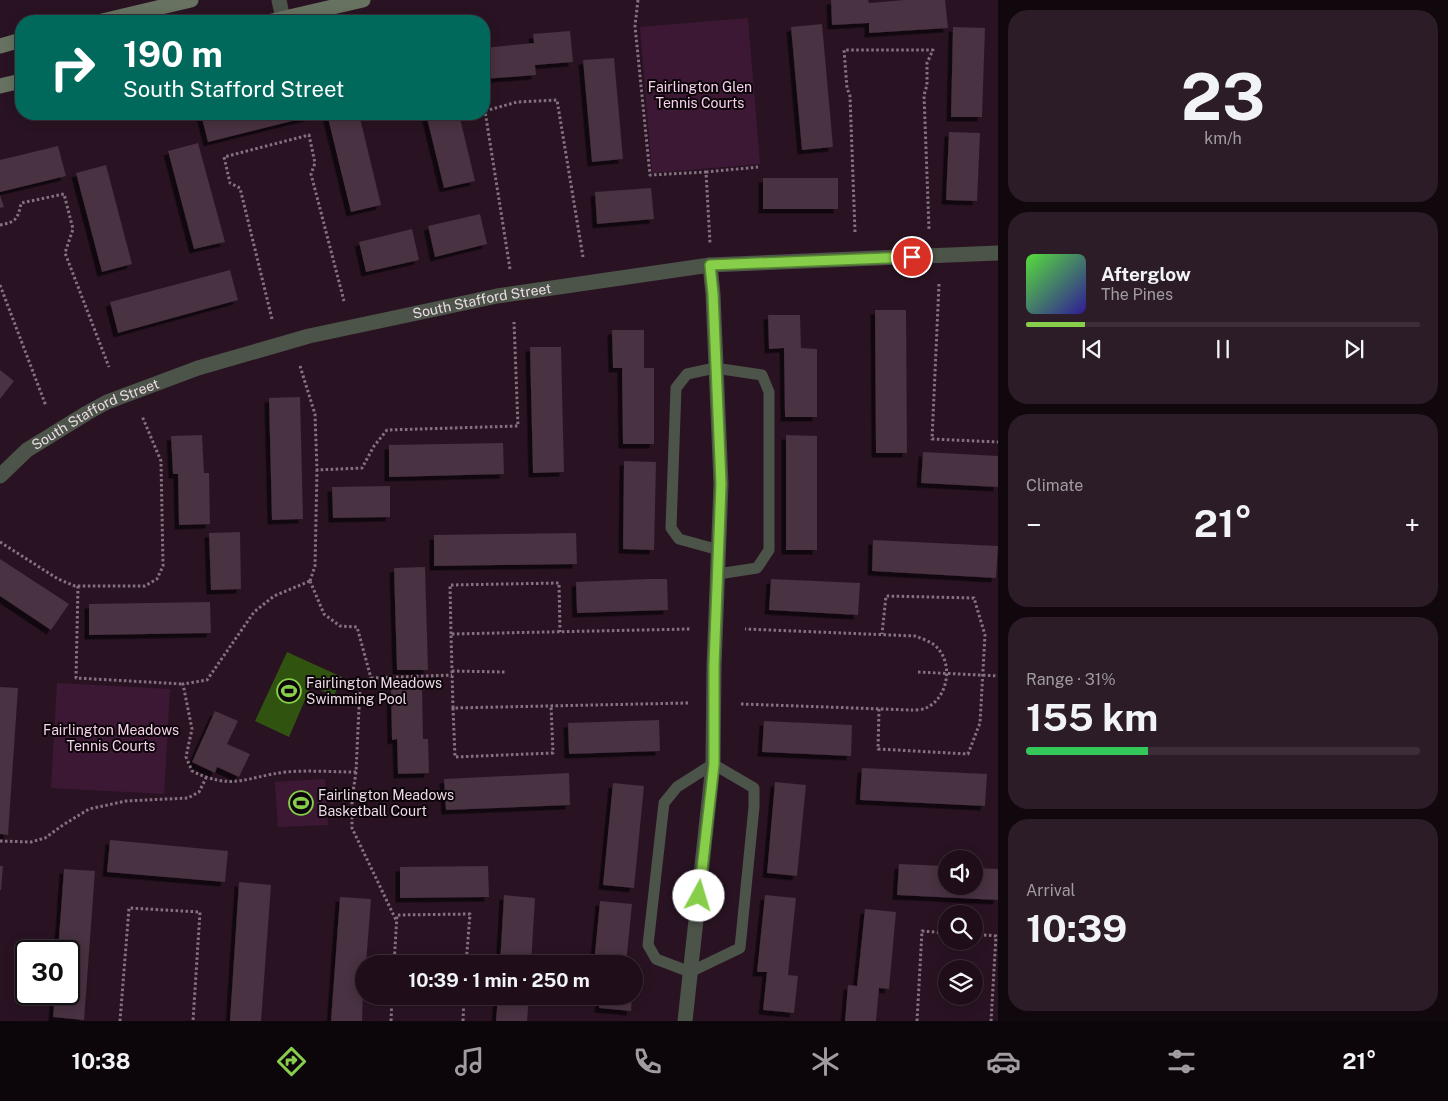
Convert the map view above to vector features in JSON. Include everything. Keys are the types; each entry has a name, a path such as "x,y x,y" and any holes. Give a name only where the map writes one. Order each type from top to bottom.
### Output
{"main road":[{"path":"127,15 191,0"},
{"path":"300,15 364,0"},
{"path":"0,46 15,42"},
{"path":"0,86 15,82"}],"street":[{"path":"278,15 279,0"},
{"name":"South Stafford Street","path":"0,476 28,450 108,402 206,366 309,336 497,296 710,265 998,253"},
{"path":"685,1021 714,764 714,666 721,484 713,294 710,265"}],"lane":[{"path":"718,574 757,568 769,550 769,392 762,375 715,368 687,374 676,388 672,528 679,539 719,550"},
{"path":"714,764 754,788 754,807 740,948 690,972 656,959 648,945 664,804 677,787 714,764"}],"path":[{"path":"638,0 635,26 650,175 758,167"},
{"path":"855,232 850,96 847,88 844,50 933,50 926,63 927,85 924,95 929,229"},
{"path":"490,110 517,102 557,100 583,257"},
{"path":"487,120 510,269"},
{"path":"272,319 240,188 230,183 224,157 309,135 315,163 311,174 344,301"},
{"path":"706,172 710,243"},
{"path":"0,225 12,222 18,215 21,203 64,194 73,229 65,253 110,367"},
{"path":"939,284 932,439 998,442"},
{"path":"0,285 46,406"},
{"path":"317,470 362,468 374,446 387,430 518,426 514,322"},
{"path":"300,366 315,414 317,470 315,566 310,580 324,614 340,626 357,628 371,678"},
{"path":"0,542 58,579 78,586 145,586 158,579 163,566 161,461 142,416"},
{"path":"78,586 76,680 183,684 207,680 254,612 274,596 310,580"},
{"path":"551,706 553,753 455,757 450,585 559,584 560,632"},
{"path":"879,709 878,749 968,754 980,723 985,635 974,598 886,596 882,634"},
{"path":"451,634 690,628"},
{"path":"741,704 911,710 926,708 939,698 946,682 946,662 934,645 915,636 745,629"},
{"path":"396,920 352,828 352,799 356,772 360,687 371,678 506,672"},
{"path":"918,672 946,675 998,676"},
{"path":"183,684 192,729 186,757 192,771 206,778 227,783 288,772 356,772"},
{"path":"453,708 688,703"},
{"path":"0,840 31,842 45,838 89,810 126,801 147,798 188,798 200,792 206,778"},
{"path":"120,1021 129,908 200,912 193,1021"},
{"path":"394,955 397,915 470,914 467,955"},
{"path":"917,1021 922,931 938,932"},
{"path":"983,935 996,936 991,1021"},
{"path":"391,1021 392,1005"},
{"path":"463,1021 464,1005"}],"green space":[{"name":"Fairlington Glen Tennis Courts","path":"748,18 760,164 652,173 640,27"},
{"name":"Fairlington Meadows Tennis Courts","path":"57,683 170,689 164,794 51,788"},
{"name":"Fairlington Meadows Basketball Court","path":"325,779 328,825 278,827 275,782"}],"shaded area":[{"name":"Fairlington Meadows Swimming Pool","path":"287,652 342,677 334,696 311,686 289,737 255,721"}],"building":[{"path":"831,0 868,0 869,3 904,0 945,0 948,28 869,33 869,23 832,25"},
{"path":"822,24 833,147 802,150 791,27"},
{"path":"953,27 985,28 982,117 951,117"},
{"path":"570,31 573,62 535,65 536,75 490,79 490,47 534,43 533,34"},
{"path":"614,58 623,159 592,162 583,60"},
{"path":"202,120 296,120 208,142"},
{"path":"328,120 360,120 381,205 351,212"},
{"path":"427,120 460,120 475,181 444,188"},
{"path":"949,132 980,133 977,201 946,200"},
{"path":"198,143 225,242 194,249 168,151"},
{"path":"58,146 66,176 0,192 0,160"},
{"path":"106,165 132,264 102,272 76,173"},
{"path":"763,178 838,178 838,209 763,209"},
{"path":"651,188 654,219 597,224 595,192"},
{"path":"0,195 4,207 0,208"},
{"path":"480,214 487,244 435,257 428,226"},
{"path":"412,229 419,260 366,272 359,242"},
{"path":"230,270 238,300 118,333 110,302"},
{"path":"875,310 906,310 907,453 876,453"},
{"path":"768,315 800,315 801,348 817,349 817,417 785,417 784,348 769,349"},
{"path":"612,330 644,330 644,368 654,368 654,444 623,444 622,368 613,368"},
{"path":"530,347 561,347 564,472 533,473"},
{"path":"0,370 14,381 0,399"},
{"path":"300,397 303,519 272,520 269,398"},
{"path":"202,435 204,473 209,473 210,524 179,525 178,474 173,474 171,436"},
{"path":"786,435 817,436 817,550 786,550"},
{"path":"503,443 504,474 389,477 389,445"},
{"path":"923,452 998,456 998,487 921,483"},
{"path":"624,461 656,462 654,550 623,549"},
{"path":"390,486 390,517 333,518 332,487"},
{"path":"240,532 241,589 211,590 209,533"},
{"path":"576,533 577,564 434,566 434,535"},
{"path":"873,540 998,546 996,578 872,571"},
{"path":"0,559 69,604 51,630 0,596"},
{"path":"425,567 428,670 397,670 394,568"},
{"path":"667,579 668,610 577,613 576,582"},
{"path":"771,579 860,583 858,615 769,610"},
{"path":"210,602 211,633 89,635 89,604"},
{"path":"0,687 18,688 8,835 0,834"},
{"path":"422,688 423,739 428,739 429,773 398,774 397,739 392,740 391,689"},
{"path":"215,711 238,721 227,744 250,754 239,777 217,767 215,773 192,762"},
{"path":"659,720 660,751 569,754 568,723"},
{"path":"764,721 852,725 851,756 762,752"},
{"path":"862,768 987,774 985,806 860,800"},
{"path":"569,773 570,805 446,810 444,779"},
{"path":"775,782 806,785 797,876 767,873"},
{"path":"613,783 644,786 634,888 603,885"},
{"path":"110,840 228,851 225,882 107,872"},
{"path":"899,864 938,866 938,895 983,895 983,868 998,869 998,900 897,895"},
{"path":"0,866 3,866 1,890 0,890"},
{"path":"488,866 489,897 400,898 400,867"},
{"path":"64,869 95,871 84,1020 53,1017 54,1005 80,1005 80,940 59,940"},
{"path":"239,882 271,885 261,1021 230,1021"},
{"path":"504,895 535,898 532,955 501,955"},
{"path":"765,895 796,898 788,975 798,976 794,1013 763,1010 767,972 757,972"},
{"path":"340,897 371,899 367,955 355,955 355,1005 363,1005 362,1021 331,1021"},
{"path":"600,901 632,904 627,955 595,955"},
{"path":"865,909 896,912 889,989 879,988 876,1021 845,1021 848,985 857,986"},
{"path":"497,1005 528,1005 527,1021 496,1021"},
{"path":"600,1005 631,1005 631,1011 599,1008"}],"place":[{"name":"Fairlington Meadows Swimming Pool","path":"289,691"},
{"name":"Fairlington Meadows Basketball Court","path":"301,803"}],"route":[{"path":"699,896 714,764 714,666 721,484 713,294 710,265 912,257"}]}
